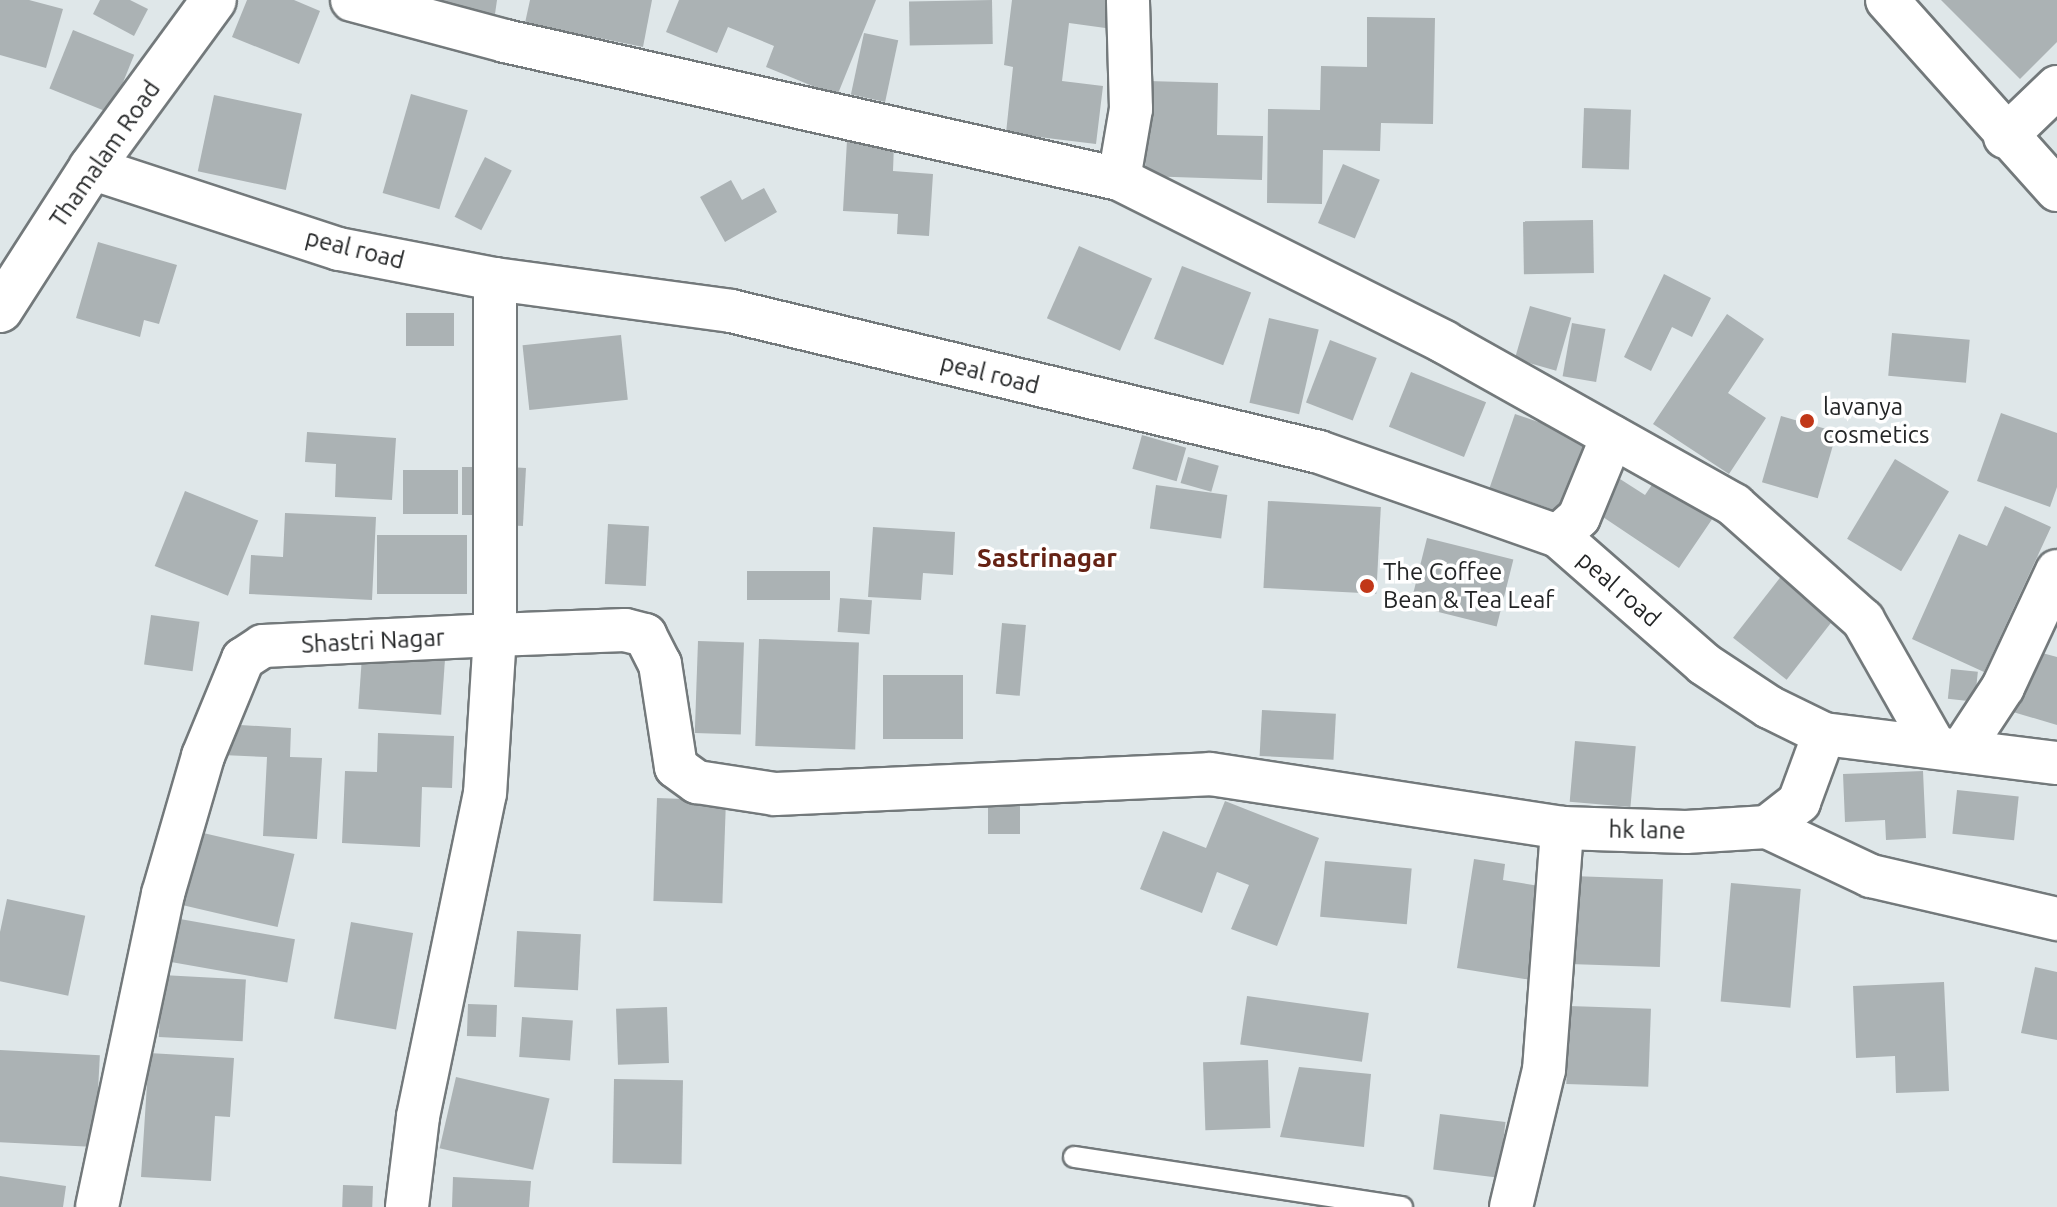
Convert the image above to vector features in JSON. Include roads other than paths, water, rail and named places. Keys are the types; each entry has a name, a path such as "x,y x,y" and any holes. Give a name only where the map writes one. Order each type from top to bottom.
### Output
{"street":[{"name":"Thamalam Road","path":"0,310 91,168 214,0"},
{"path":"352,0 505,41 1119,179 1444,342 1734,505 1863,620 1949,746"},
{"path":"1119,179 1131,109 1128,0"},
{"path":"1887,0 2005,137 2057,190"},
{"path":"2005,137 2057,87"},
{"name":"peal road","path":"91,168 339,249 495,279 731,311 1319,452 1558,536 1704,664 1769,707 1824,734"},
{"path":"407,1207 418,1117 485,793 495,635 495,279"},
{"path":"1558,536 1579,517 1612,437"},
{"path":"1949,746 2003,687 2057,571"},
{"name":"Shastri Nagar","path":"97,1207 163,894 203,756 243,659 263,646 625,630 645,635 660,664 676,767 697,782 775,794 1210,774 1562,828"},
{"path":"2057,763 1949,746 1824,734 1799,802 1767,827 1871,876 2057,919"},
{"name":"hk lane","path":"1562,828 1686,832 1767,827"},
{"path":"1511,1207 1544,1070 1562,828"}],"lane":[{"path":"1074,1157 1402,1207"}],"place":[{"name":"lavanya cosmetics","path":"1807,421"},
{"name":"The Coffee Bean & Tea Leaf","path":"1367,586"}],"district":[{"name":"Sastrinagar","path":"1047,558"}]}
